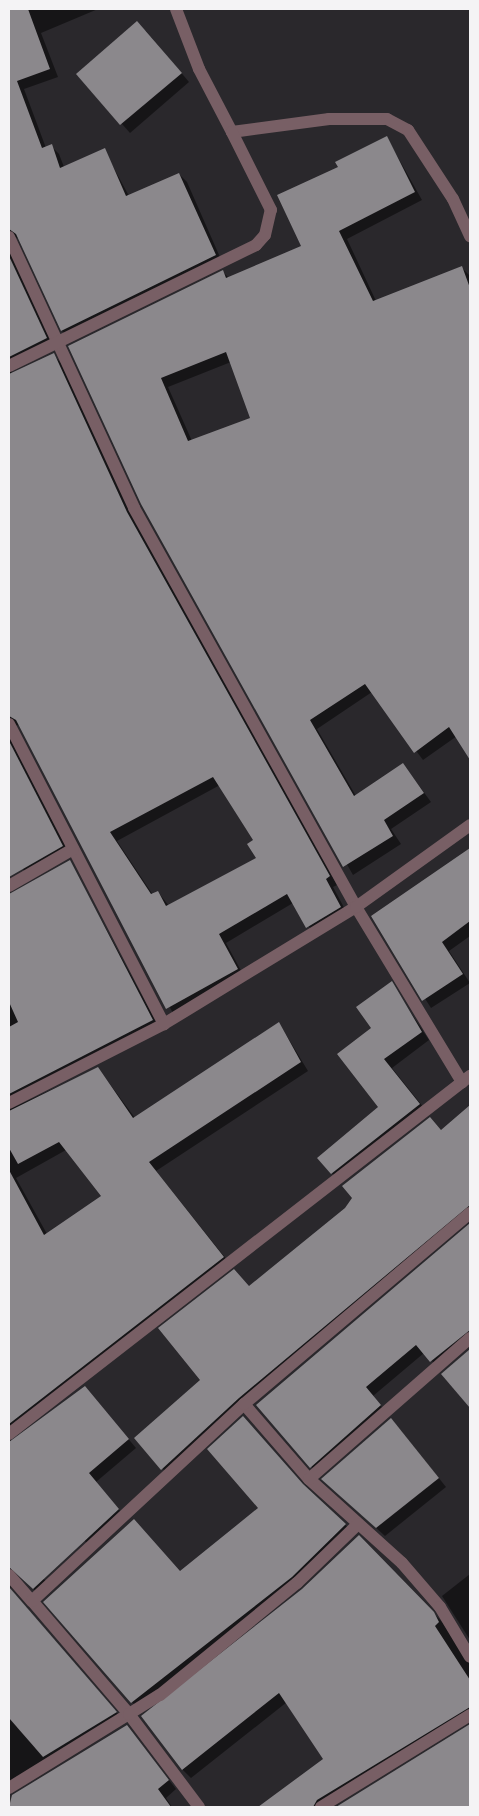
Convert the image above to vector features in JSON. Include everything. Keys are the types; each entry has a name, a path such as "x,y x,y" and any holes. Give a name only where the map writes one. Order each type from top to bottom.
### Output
{"street":[{"path":"9,366 256,245 265,235 271,210 199,69 176,9"},
{"path":"232,132 329,119 387,119 408,130 433,165 470,236"},
{"path":"9,236 56,344 134,508 356,907 466,1079 9,1434"},
{"path":"9,724 164,1024"},
{"path":"9,1103 164,1024 356,907 470,824"},
{"path":"9,886 73,849"},
{"path":"32,1601 244,1404 470,1212"},
{"path":"309,1479 470,1338"},
{"path":"244,1404 309,1479 402,1563 440,1606 470,1657"},
{"path":"9,1788 160,1695 297,1583 358,1524"},
{"path":"9,1575 129,1714 199,1807"},
{"path":"321,1807 470,1714"}],"building":[{"path":"9,9 28,9 50,69 17,81 42,148 52,144 60,168 105,148 126,196 179,173 216,255 61,331 16,234 9,229"},
{"path":"137,21 182,73 120,125 76,74"},
{"path":"387,136 415,192 339,231 373,301 462,266 470,288 470,760 449,727 414,753 365,684 310,720 354,796 403,763 424,793 384,820 393,836 343,867 141,504 68,346 223,270 226,278 301,246 277,195 338,167 335,162","holes":["226,352 250,418 188,441 161,378"]},
{"path":"9,256 47,338 9,357"},
{"path":"54,353 127,512 330,876 326,879 341,907 306,928 287,894 219,934 238,969 166,1009 16,720 9,716 9,374","holes":["213,777 253,840 247,844 256,858 166,906 158,891 151,894 110,832"]},
{"path":"9,741 63,846 9,877"},
{"path":"470,848 470,921 442,942 463,974 422,1001 371,916"},
{"path":"70,860 153,1020 9,1094 9,1027 18,1022 9,1002 9,894"},
{"path":"392,981 422,1032 384,1059 420,1104 331,1174 317,1158 378,1107 337,1054 371,1028 356,1007"},
{"path":"279,1022 301,1062 149,1162 224,1257 9,1424 9,1170 44,1235 101,1196 59,1142 18,1164 9,1148 9,1111 98,1067 133,1118"},
{"path":"470,1105 470,1205 239,1398 161,1470 134,1438 200,1380 158,1328 234,1269 249,1286 345,1208 352,1198 342,1186 430,1117 441,1130"},
{"path":"470,1223 470,1330 430,1362 416,1345 366,1387 381,1405 310,1468 256,1405"},
{"path":"470,1349 470,1408 441,1374"},
{"path":"85,1386 129,1439 89,1473 119,1509 33,1589 9,1567 9,1442"},
{"path":"243,1416 303,1484 346,1524 292,1577 131,1703 43,1602 134,1519 180,1571 258,1508 207,1449"},
{"path":"391,1418 439,1478 376,1528 321,1479"},
{"path":"359,1535 434,1612 439,1622 435,1626 470,1680 470,1707 317,1800 313,1807 258,1807 323,1759 279,1693 182,1770 141,1716 302,1589"},
{"path":"9,1587 117,1712 43,1757 9,1718"},
{"path":"470,1724 470,1807 336,1807"},
{"path":"127,1725 169,1780 158,1789 171,1807 9,1807 12,1795"}]}
